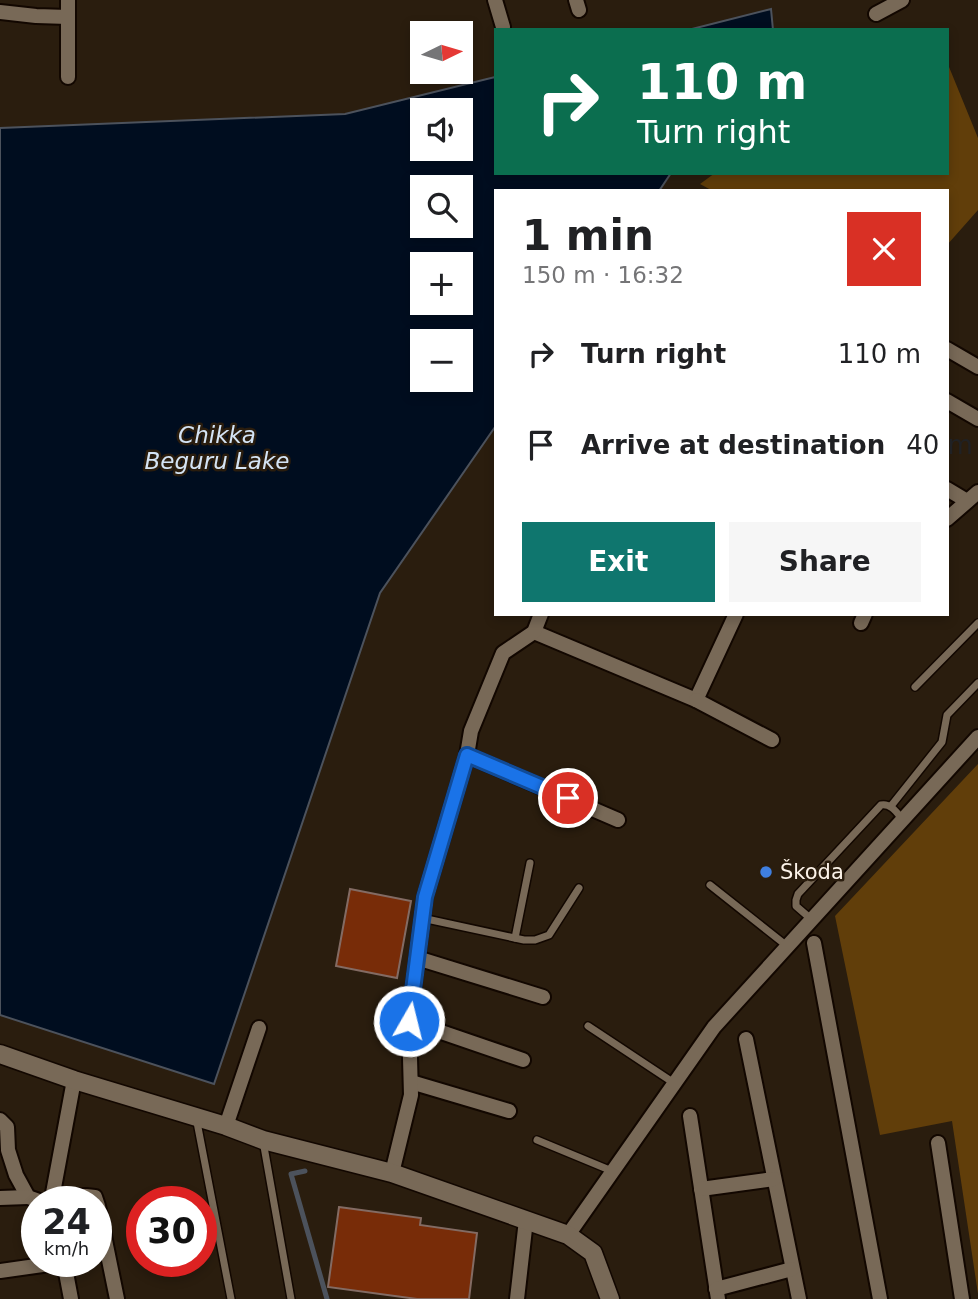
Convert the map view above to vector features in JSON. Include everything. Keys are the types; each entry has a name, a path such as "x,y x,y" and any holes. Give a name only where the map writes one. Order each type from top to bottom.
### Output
{"street":[{"path":"68,0 68,77"},
{"path":"495,0 503,27"},
{"path":"876,14 902,0"},
{"path":"0,12 68,17"},
{"path":"949,350 978,367"},
{"path":"949,402 978,419"},
{"path":"949,490 973,497"},
{"path":"949,517 973,497"},
{"path":"392,1173 411,1095 409,1021 425,897 467,755 471,732 503,653 534,632 540,616"},
{"path":"696,700 735,616"},
{"path":"534,632 696,700 772,740"},
{"path":"568,1235 714,1027 978,737"},
{"path":"467,755 618,820"},
{"path":"814,943 880,1299"},
{"path":"417,958 543,997"},
{"path":"409,1021 523,1060"},
{"path":"226,1126 259,1028"},
{"path":"746,1039 799,1299"},
{"path":"0,1054 263,1140 392,1173 568,1235 593,1253 610,1299"},
{"path":"74,1080 53,1192 57,1198 95,1198 117,1299"},
{"path":"411,1082 509,1111"},
{"path":"690,1116 717,1294 792,1269"},
{"path":"0,1120 7,1127 4,1150 25,1186"},
{"path":"938,1143 962,1299"},
{"path":"701,1189 774,1179"},
{"path":"0,1198 21,1199"},
{"path":"517,1299 526,1220"},
{"path":"0,1271 64,1262 71,1299"}],"lane":[{"path":"915,687 978,623"},
{"path":"891,806 942,742 947,715 978,683"},
{"path":"812,920 796,906 798,894 881,805 891,806 903,820"},
{"path":"515,938 530,863"},
{"path":"710,885 788,946"},
{"path":"422,918 535,940 549,934 579,888"},
{"path":"588,1026 674,1084"},
{"path":"195,1117 231,1299"},
{"path":"263,1140 291,1299"},
{"path":"537,1140 612,1171"}],"shaded area":[{"path":"949,67 978,138 978,210 949,243 949,189 709,189 700,184 712,175 949,175"},
{"path":"978,764 978,1294 952,1121 880,1135 835,916"}],"water":[{"path":"771,9 773,28 696,28"},
{"name":"Chikka Beguru Lake","path":"494,77 494,175 670,175 660,189 494,189 494,428 380,593 214,1084 0,1015 0,128 345,114"}],"building":[{"path":"350,889 411,901 397,978 336,966"},
{"path":"339,1207 421,1218 420,1225 477,1233 469,1299 417,1299 328,1287"}],"waterway":[{"path":"305,1171 291,1174 327,1299"}],"place":[{"name":"Škoda","path":"766,872"}],"route":[{"path":"409,1021 425,897 467,755 568,798"}]}
